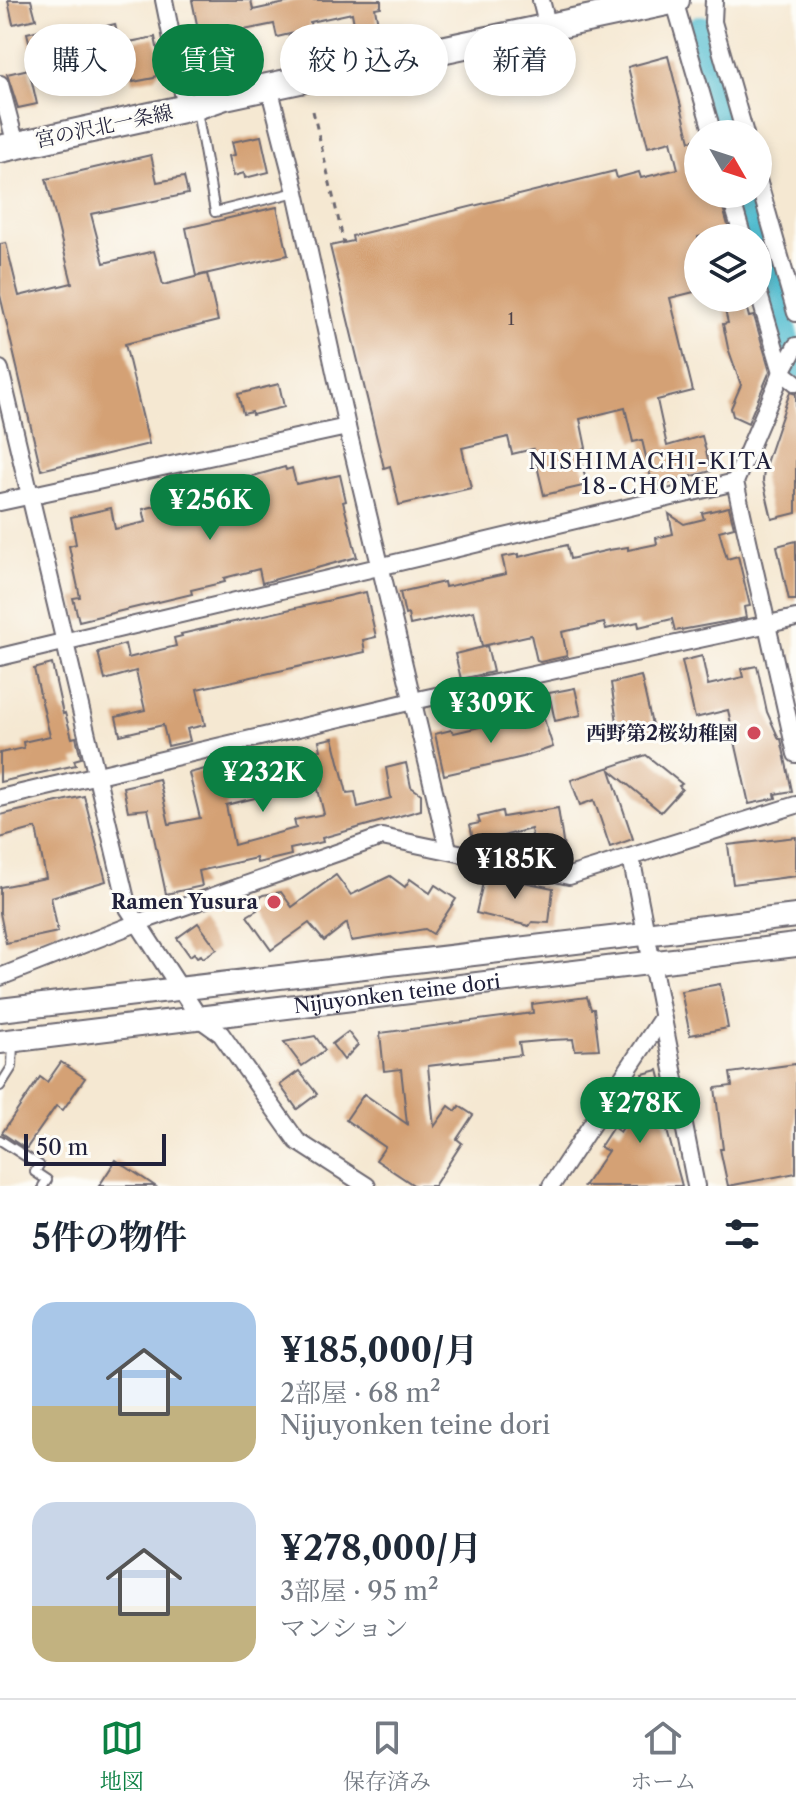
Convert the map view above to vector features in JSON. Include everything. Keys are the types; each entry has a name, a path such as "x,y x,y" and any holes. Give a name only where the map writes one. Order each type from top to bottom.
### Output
{"main road":[{"name":"宮の沢北一条線","path":"566,24 675,0"},
{"name":"宮の沢北一条線","path":"8,147 464,46"}],"street":[{"path":"164,0 191,107"},
{"path":"541,0 547,24"},
{"path":"675,0 709,120"},
{"path":"714,0 713,22 741,120"},
{"path":"0,84 8,147"},
{"path":"269,87 448,849"},
{"path":"766,208 796,313"},
{"path":"765,312 784,369 796,383"},
{"path":"795,347 735,482 796,754"},
{"path":"0,369 128,908 200,1019 221,1034 297,1141 367,1186"},
{"path":"0,502 347,427"},
{"path":"0,657 735,482"},
{"path":"0,798 413,701 796,618"},
{"path":"0,977 137,923 382,837 569,876 796,805"},
{"path":"631,857 696,1186"},
{"name":"Nijuyonken teine dori","path":"0,1010 796,916"},
{"name":"Nijuyonken teine dori","path":"6,1041 796,945"},
{"path":"551,1186 662,1018"}],"lane":[{"path":"191,107 215,212 296,192"},
{"path":"0,1086 12,1067 6,1041"},
{"path":"0,1140 39,1165 35,1172 47,1180 43,1186"}],"path":[{"path":"313,111 344,243"}],"building":[{"path":"8,0 31,0 36,19 13,24"},
{"path":"192,0 251,0 253,10 299,0 381,0 381,7 375,8 378,24 354,24 352,13 310,24 280,24 280,36 277,37 274,24 197,24"},
{"path":"152,38 152,78 136,81 136,41"},
{"path":"668,56 685,120 684,208 723,208 728,224 684,224 684,294 670,298 693,391 657,400 667,446 702,436 711,471 653,487 642,440 633,442 625,408 580,419 586,448 579,450 587,485 544,495 533,449 512,454 508,437 462,448 471,488 399,505 390,466 384,468 330,246 353,241 352,236 615,171 617,178 639,172 641,178 678,169 671,141 648,147 628,67"},
{"path":"24,70 24,96 35,96 37,104 18,108 7,74"},
{"path":"261,136 269,172 245,178 244,173 234,176 229,156 235,155 232,142"},
{"path":"151,155 157,182 184,177 188,194 91,214 104,263 154,251 163,285 207,274 218,321 125,344 149,444 41,470 0,295 0,244 6,243 19,296 72,283 46,179"},
{"path":"277,207 288,255 196,276 186,228"},
{"path":"725,312 748,312 749,317 754,316 770,371 748,423 733,416 731,408 741,385 728,348 723,324 728,323"},
{"path":"279,384 284,407 252,415 252,412 243,414 238,394"},
{"path":"790,392 796,394 796,513 772,519 763,481 764,469"},
{"path":"285,467 286,470 292,468 296,484 340,475 346,501 343,502 357,557 262,583 259,569 191,590 192,594 79,621 73,598 80,597 69,546 76,544 71,517 111,508 115,529 146,522 143,509 160,505 162,513 200,505 197,492"},
{"path":"729,507 734,527 719,531 727,559 738,556 750,606 744,607 746,618 675,631 672,619 639,627 638,622 606,629 604,623 562,632 567,656 540,662 537,661 531,635 482,646 474,611 410,625 408,614 405,615 400,592 444,582 445,587 506,574 502,557 519,554 519,557 567,545 570,559 657,544 656,538 673,534 669,514 684,524 704,519 702,513"},
{"path":"796,541 796,600 789,600 777,546"},
{"path":"366,592 376,637 363,640 365,652 197,689 205,725 187,729 190,741 168,746 163,725 120,735 116,717 145,710 136,671 105,680 98,652 125,644 128,658 176,646 174,638 181,634"},
{"path":"487,646 493,672 461,679 455,654"},
{"name":"西野第2桜幼稚園","path":"702,656 708,685 743,677 741,669 757,666 767,712 781,739 792,791 749,804 728,710 695,718 682,661"},
{"path":"52,664 63,714 72,738 76,737 81,758 74,760 76,765 0,782 0,753 24,748 23,742 50,736 34,669"},
{"path":"641,676 653,729 619,735 611,683"},
{"path":"575,688 581,715 555,721 549,693"},
{"path":"543,716 553,747 444,775 435,734 502,723 509,728"},
{"path":"333,738 347,793 355,792 358,807 391,798 386,768 406,763 411,787 421,794 421,810 322,838 323,842 290,849 291,855 257,863 256,858 199,871 202,886 166,894 148,809 128,811 123,787 159,779 169,824 200,818 189,773 209,768 212,780 227,777 274,765 272,760 321,750 319,741","holes":["297,781 299,789 317,785 324,814 294,820 296,828 234,845 226,805 255,798 253,793"]},
{"path":"646,755 682,784 679,786 682,789 661,812 610,770 633,839 610,847 594,800 580,805 571,780"},
{"path":"84,796 106,881 51,897 58,932 6,943 0,913 0,887 46,878 36,828 0,838 0,815"},
{"path":"558,808 564,849 535,854 531,829 474,843 470,825 480,823 478,817 502,811 503,817"},
{"path":"796,837 796,876 733,884 728,845"},
{"path":"485,874 553,888 549,923 532,922 529,926 476,913"},
{"path":"336,875 351,895 390,876 405,887 410,879 430,893 435,885 456,899 433,934 425,929 351,941 347,923 324,941 309,923 271,950 247,916 257,910 252,903 263,895 281,892 292,907"},
{"path":"198,923 217,949 203,958 194,953 190,956 177,938"},
{"path":"720,984 728,1028 690,1035 681,991"},
{"path":"587,997 591,1009 594,1009 599,1049 575,1050 573,1039 519,1043 521,1055 428,1066 434,1127 449,1106 456,1111 459,1106 473,1115 457,1139 462,1143 434,1186 415,1186 376,1160 385,1147 346,1120 364,1094 407,1124 401,1069 384,1071 380,1033 533,1013 532,1004"},
{"path":"348,1032 358,1045 344,1060 332,1044"},
{"path":"315,1036 325,1050 302,1066 284,1042"},
{"path":"61,1062 85,1078 63,1110 56,1106 26,1149 2,1133 40,1077 47,1082"},
{"path":"796,1064 796,1173 728,1186 720,1149 723,1149 715,1088 732,1086 730,1073"},
{"path":"658,1070 667,1105 662,1112 682,1186 584,1186 608,1151 600,1147 613,1127 620,1132 641,1100 635,1095 645,1082 643,1074"},
{"path":"299,1071 317,1094 297,1109 280,1085"},
{"path":"116,1160 155,1186 99,1186"}],"waterway":[{"path":"701,32 724,120"},
{"path":"748,208 752,224"},
{"path":"772,302 783,344 796,361"}],"place":[{"name":"西野第2桜幼稚園","path":"754,733"},
{"name":"Ramen Yusura","path":"274,902"}],"district":[{"name":"NISHIMACHI-KITA 18-CHOME","path":"651,474"}]}
